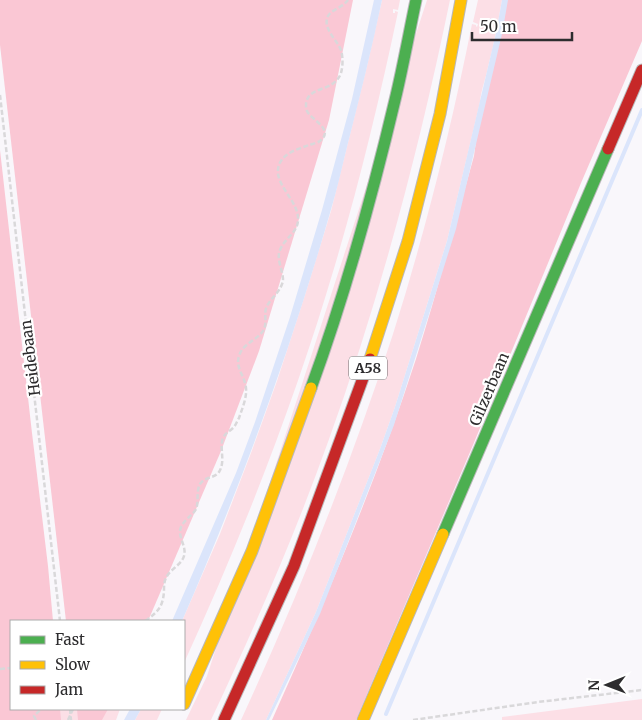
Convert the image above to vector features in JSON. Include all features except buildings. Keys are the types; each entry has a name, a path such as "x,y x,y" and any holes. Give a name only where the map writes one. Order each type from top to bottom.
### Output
{"main road":[{"path":"185,700 252,550 324,353 362,228 395,100 416,0"},
{"name":"A58","path":"224,720 294,566 368,367 408,241 440,114 461,0"},
{"name":"Gilzerbaan","path":"363,720 642,70"}],"path":[{"path":"146,620 159,610 163,604 164,581 184,557 185,550 180,533 181,525 196,508 199,485 203,480 219,471 223,456 222,440 226,432 234,427 238,420 246,395 245,383 238,366 240,355 246,344 264,330 267,305 281,285 280,250 297,228 298,221 295,207 278,176 278,168 281,160 286,155 319,141 323,137 322,126 306,110 307,98 311,93 332,85 340,75 342,66 341,51 330,32 326,20 329,14 335,9 340,8 348,0"},
{"name":"Heidebaan","path":"0,95 60,620"},
{"path":"413,720 538,702 642,690"},
{"path":"36,720 34,716 40,710"}],"shaded area":[{"path":"0,0 353,0 329,120 259,351 221,451 148,620 66,620 0,45"},
{"path":"382,0 400,0 398,10 393,9 393,13 395,11 398,12 361,170 335,265 303,366 267,467 227,566 185,661 185,620 182,620 220,534 277,381 331,211"},
{"path":"427,0 450,0 425,112 397,223 347,388 287,548 211,720 186,720 207,676"},
{"path":"478,0 502,0 496,34 447,241 395,407 316,612 266,720 241,720 323,529 377,383 416,258 437,180 472,24 477,27 478,24 473,22"},
{"path":"506,0 642,0 642,41 356,720 272,720 367,496 416,359 474,156"},
{"path":"0,150 53,620 10,620 10,710 60,710 61,720 0,720"},
{"path":"642,699 642,720 502,720 502,717"},
{"path":"38,710 120,710 116,720 36,720"},
{"path":"77,710 107,710 102,720 78,720"},
{"path":"140,710 162,710 157,720 135,720"}],"water":[{"path":"374,0 382,0 333,204 281,368 244,470 182,620 172,620 236,473 255,422 290,317 322,210 352,99"},
{"path":"502,0 508,0 502,34 456,229 394,425 320,614 269,720 266,720 316,612 395,407 447,241"},
{"path":"129,710 140,710 135,720 124,720"}],"waterway":[{"path":"386,714 642,110"}],"traffic: fast":[{"path":"311,388 346,282 367,209 398,88 416,0"},
{"path":"443,534 608,149"}],"traffic: slow":[{"path":"370,359 408,241 440,114 461,0"},
{"path":"185,702 252,551 311,388"},
{"path":"363,720 443,534"}],"traffic: jam":[{"path":"608,149 642,70"},
{"path":"224,720 294,566 370,359"}]}
